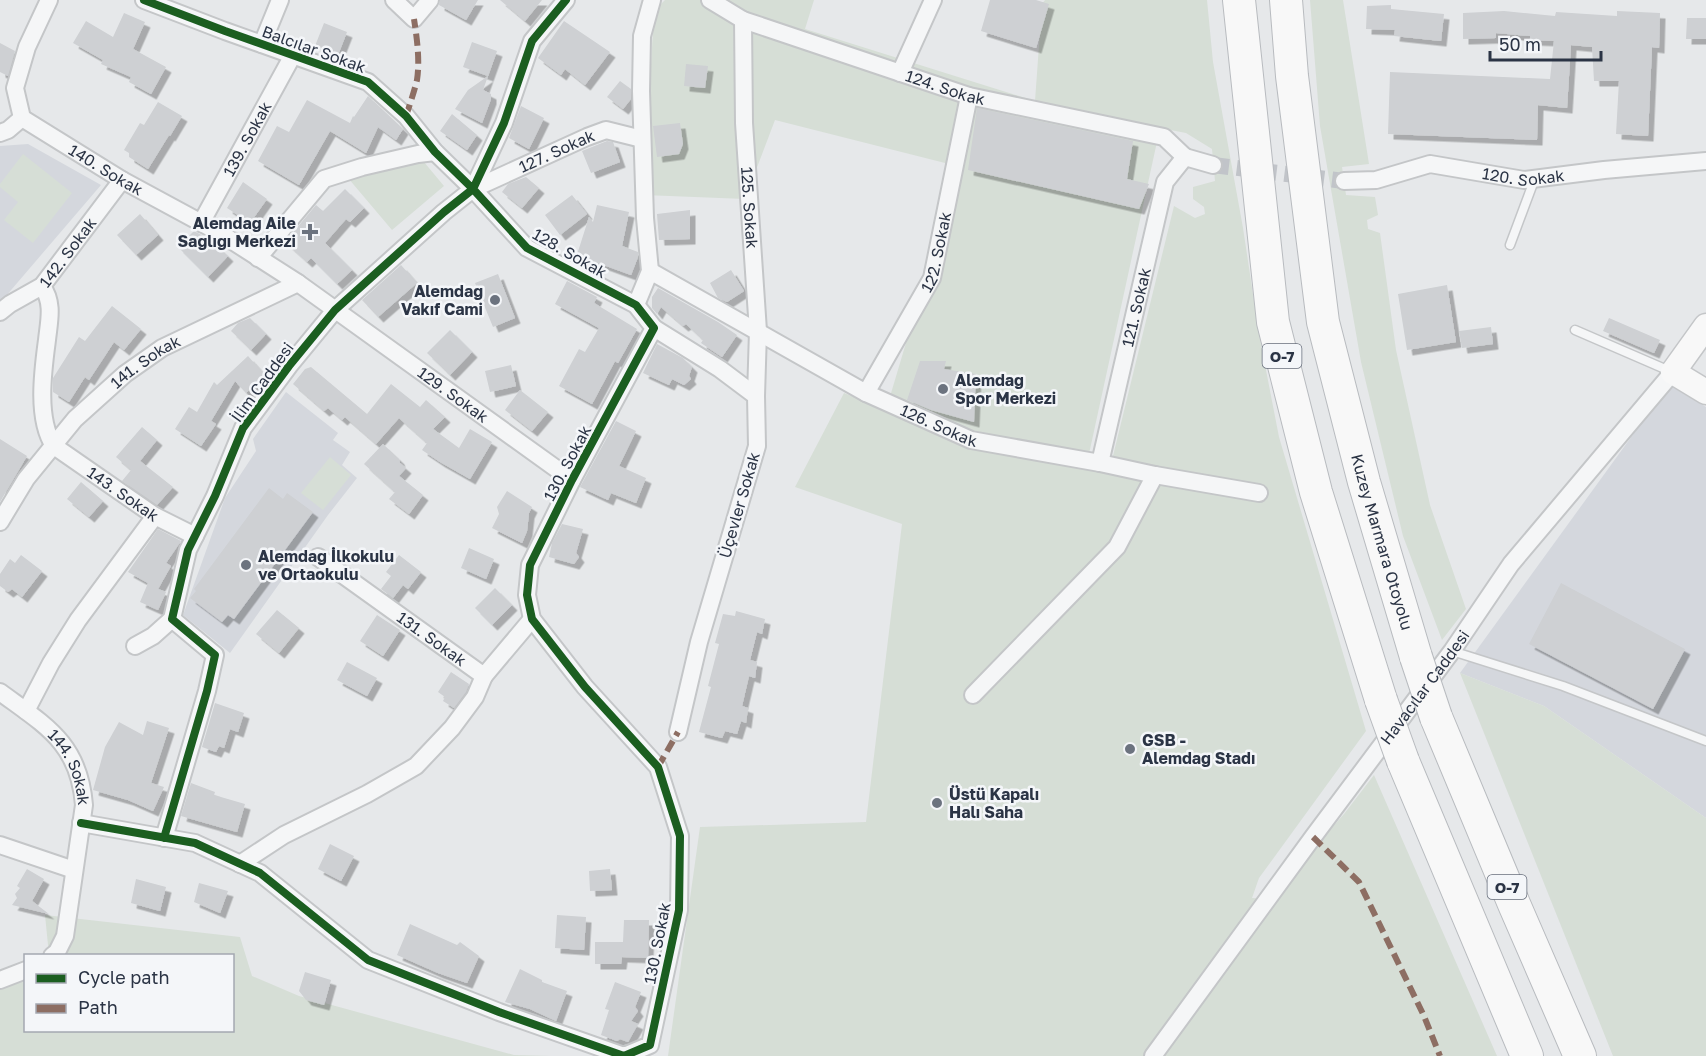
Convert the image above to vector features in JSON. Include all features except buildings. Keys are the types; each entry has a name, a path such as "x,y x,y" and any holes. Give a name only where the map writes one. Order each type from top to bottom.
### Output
{"highway":[{"name":"O-7","path":"1239,0 1273,322 1316,492 1381,700 1403,761 1527,1056"},
{"name":"Kuzey Marmara Otoyolu","path":"1286,0 1292,76 1323,322 1364,482 1416,657 1437,717 1580,1056"}],"street":[{"path":"0,133 8,130 22,118 15,88 27,47 50,0"},
{"name":"Balcılar Sokak","path":"144,0 368,82 406,116 435,152 473,189"},
{"path":"186,16 192,0"},
{"path":"262,44 280,0"},
{"path":"394,0 414,19 430,0"},
{"name":"İlim Caddesi","path":"172,619 188,550 243,428 289,366 335,310 444,212 473,189 504,123 532,41 566,0"},
{"path":"652,0 642,36 641,91 645,218 650,271 636,305 654,328 720,369 756,396"},
{"name":"124. Sokak","path":"710,0 743,20 969,96 1164,136 1185,157"},
{"path":"900,72 933,0"},
{"name":"125. Sokak","path":"743,20 744,123 758,331 756,396"},
{"name":"139. Sokak","path":"201,223 293,55"},
{"name":"122. Sokak","path":"866,393 932,278 969,96"},
{"name":"140. Sokak","path":"22,118 123,180 220,233 298,283"},
{"name":"127. Sokak","path":"473,189 606,130 642,139"},
{"path":"258,258 324,179 362,167 435,152"},
{"path":"1185,157 1213,165"},
{"name":"121. Sokak","path":"1100,463 1166,182 1185,157"},
{"name":"120. Sokak","path":"1344,181 1376,180 1430,164 1524,180 1706,161"},
{"name":"142. Sokak","path":"0,312 42,286 123,180"},
{"name":"128. Sokak","path":"473,189 526,248 636,305"},
{"name":"126. Sokak","path":"650,271 866,393 971,440 1259,493"},
{"path":"298,283 335,310"},
{"name":"141. Sokak","path":"0,522 26,479 75,419 125,374 142,361 187,335 298,283"},
{"path":"42,286 51,308 42,377 43,404 54,446"},
{"name":"129. Sokak","path":"335,310 572,480"},
{"name":"Havacılar Caddesi","path":"1153,1056 1452,651 1511,564 1672,372 1706,326"},
{"name":"130. Sokak","path":"81,823 195,843 260,873 368,960 499,1012 624,1056 650,1045 679,910 680,836 658,767 585,687 532,619 527,595 530,565 572,480 654,328"},
{"path":"1672,372 1706,392"},
{"name":"Üçevler Sokak","path":"678,732 699,642 757,446 756,396"},
{"name":"143. Sokak","path":"54,446 155,516 195,536"},
{"path":"973,695 1117,547 1155,475"},
{"path":"26,711 51,663 78,620 155,516"},
{"name":"131. Sokak","path":"318,557 484,676 532,619"},
{"path":"135,646 153,636 172,619 214,655 207,691 164,838"},
{"path":"240,864 284,835 367,794 416,766 452,728 475,697 484,676"},
{"name":"144. Sokak","path":"0,692 61,740 71,754 83,786 84,805 65,936 54,954"},
{"path":"0,845 74,870"},
{"path":"0,980 24,971"}],"lane":[{"path":"1510,245 1535,178"},
{"path":"1575,330 1672,372"},
{"path":"1452,651 1563,686 1706,741"}],"shaded area":[{"path":"665,0 814,0 805,29 1035,101 1042,4 1045,0 1207,0 1213,62 1243,228 1259,334 1279,437 1366,731 1259,878 1252,898 1269,899 1344,814 1374,775 1497,1056 668,1056 700,827 866,822 902,524 795,487 844,393 886,410 928,269 949,164 775,120 745,199 644,195 654,11","holes":["1160,128 1186,133 1212,149 1215,181 1193,187 1193,199 1204,207 1205,214 1195,218 1174,206 1113,456 1089,454"]},
{"path":"1310,0 1343,0 1369,164 1342,167 1346,195 1375,197 1378,215 1367,220 1368,229 1380,233 1396,350 1430,505 1466,609 1442,640 1403,536 1361,362 1320,126"},
{"path":"28,144 101,185 0,303 0,146"},
{"path":"23,154 72,193 33,243 4,220 18,202 0,187"},
{"path":"424,162 444,186 392,230 348,178"},
{"path":"1669,385 1706,407 1706,818 1544,706 1460,673"},
{"name":"Alemdağ İlkokulu ve Ortaokulu","path":"286,392 338,433 333,440 350,452 342,465 357,478 230,653 183,615 225,498 256,451 253,439"},
{"path":"330,457 351,475 323,510 301,493"},
{"path":"1460,673 1544,706 1706,818 1706,1056 1613,1056"},
{"path":"45,915 240,937 252,976 299,996 514,1055 551,1056 0,1056 0,978 24,973 24,1032 234,1032 234,954 49,954"}],"tunnel":[{"path":"1213,165 1344,181"}],"marked path":[{"path":"406,116 418,72 414,19"},
{"path":"658,767 678,732"},
{"path":"1313,837 1359,882 1424,1016 1440,1056"}],"cycle path":[{"path":"81,823 195,843 260,873 368,960 499,1012 624,1056 650,1045 679,910 680,836 658,767 585,687 532,619 527,595 530,565 572,480 654,328 636,305 527,248 473,189 435,152 406,116 368,82 144,0"},
{"path":"164,838 207,691 215,655 172,619 188,550 215,496 243,428 289,366 335,310 444,212 473,189 504,123 532,41 566,0"}],"place":[{"name":"Alemdağ Aile Sağlığı Merkezi","path":"310,232"},
{"name":"Alemdağ Vakıf Cami","path":"495,300"},
{"name":"Alemdağ Spor Merkezi","path":"943,389"},
{"name":"Alemdağ İlkokulu ve Ortaokulu","path":"246,565"},
{"name":"GSB - Alemdağ Stadı","path":"1130,749"},
{"name":"Üstü Kapalı Halı Saha","path":"937,803"}]}
